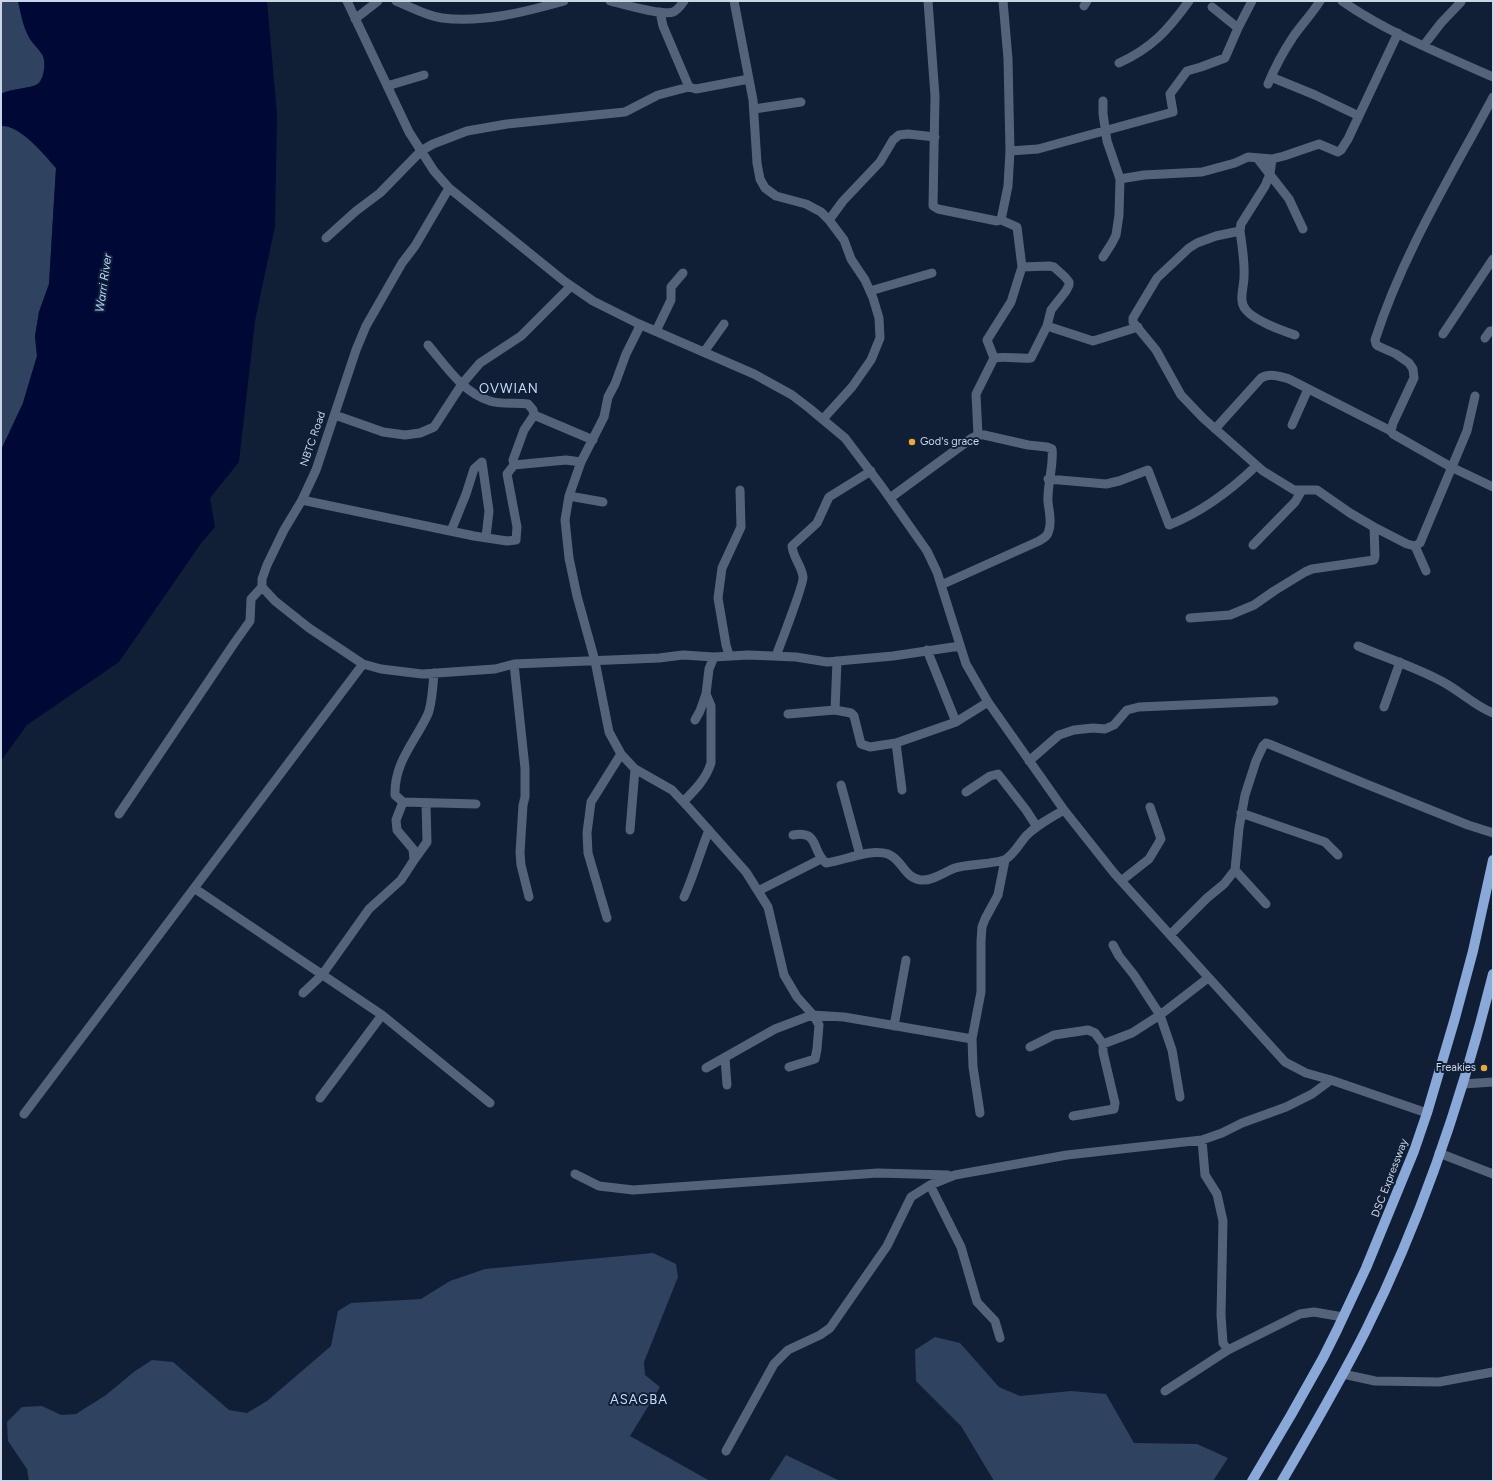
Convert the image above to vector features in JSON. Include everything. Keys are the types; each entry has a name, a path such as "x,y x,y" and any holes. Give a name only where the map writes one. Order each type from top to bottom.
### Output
{"main road":[{"name":"DSC Expressway","path":"1252,1481 1295,1409 1323,1358 1377,1242 1414,1151 1427,1113 1455,1018 1473,951 1493,860"},
{"path":"1282,1481 1343,1374 1366,1330 1402,1252 1463,1084 1493,974"}],"street":[{"path":"347,1 409,132 434,171 449,188 571,286 593,301 639,324 754,374 792,396 845,438 871,471 927,551 937,572 966,664 988,702 1029,761 1086,840 1121,881 1285,1062 1306,1073 1331,1080 1427,1113"},
{"path":"355,19 378,1"},
{"path":"396,1 421,12 441,18 468,19 528,11 564,1"},
{"path":"610,1 660,12 672,13 678,9 684,1"},
{"path":"734,1 754,109 757,163 760,179 765,188 776,196 806,204 821,212 829,220 844,240 851,259 865,280 870,290 879,318 880,338 870,360 852,387 822,419"},
{"path":"928,1 935,96 934,206 938,209 997,222 1001,220 1017,227 1022,267 1011,302 987,340 994,358 976,394 978,435"},
{"path":"1001,220 1008,186 1010,151 1008,59 1003,1"},
{"path":"1120,63 1137,54 1156,40 1174,21 1189,1"},
{"path":"1010,151 1038,149 1173,112 1170,94 1187,71 1225,58 1252,1"},
{"path":"1320,1 1282,53 1270,81 1315,95 1359,116"},
{"path":"1342,1 1355,10 1398,33 1493,77"},
{"path":"1424,45 1441,23 1461,2"},
{"path":"1212,7 1238,28"},
{"path":"660,12 663,26 689,87"},
{"path":"1120,179 1150,175 1202,172 1235,163 1248,157 1272,159 1319,144 1338,152 1348,139 1398,33"},
{"path":"387,86 424,75"},
{"path":"326,238 356,211 380,193 421,151 433,144 467,131 507,124 626,112 658,95 689,87 696,89 749,79"},
{"path":"1391,431 1414,378 1413,369 1409,362 1378,346 1375,340 1397,279 1429,214 1493,97"},
{"path":"1103,101 1103,114 1107,141 1120,179 1119,216 1116,235 1103,257"},
{"path":"754,109 801,102"},
{"path":"829,220 843,201 880,162 893,140 899,135 908,134 935,137"},
{"path":"1284,156 1270,174 1258,199 1241,224 1240,231 1244,276 1242,303 1250,314 1268,324 1295,335"},
{"path":"1256,158 1289,199 1303,229"},
{"path":"1270,174 1272,159"},
{"name":"NBTC Road","path":"262,587 262,580 267,565 284,530 302,500 316,470 356,350 366,326 402,263 415,246 425,226 449,188"},
{"path":"1240,231 1216,236 1197,243 1176,259 1157,278 1132,318 1133,322 1156,350 1181,395 1203,418 1263,471 1294,490 1317,490 1350,513 1374,527 1415,546 1420,543 1451,466 1467,431 1475,396"},
{"path":"1444,334 1493,259"},
{"path":"994,358 1031,358 1047,326 1051,310 1069,285 1069,282 1058,270 1049,266 1022,267"},
{"path":"656,331 671,300 671,287 683,273"},
{"path":"870,290 932,273"},
{"path":"334,415 382,432 405,435 420,433 434,427 462,384 480,363 521,336 571,286"},
{"path":"639,324 638,330 608,397 604,417 581,462 569,496 565,520 569,558 582,618 595,661 609,732 621,754 635,769 672,790 684,802 746,872 768,907 784,975 797,997 814,1016 819,1025 815,1059 789,1066"},
{"path":"704,352 724,324"},
{"path":"1047,326 1093,341 1138,327"},
{"path":"1485,338 1490,331 1493,331"},
{"path":"302,500 451,532 507,541 516,540 517,527 507,474 514,465 513,460 524,430 534,415 533,410 528,404 504,404 490,401 468,390 428,345"},
{"path":"1215,428 1261,378 1266,375 1278,376 1288,379 1391,431 1393,434 1451,466 1493,487"},
{"path":"1292,425 1308,389"},
{"path":"534,415 593,440"},
{"path":"890,498 978,435 1052,449 1048,479 1050,527 1046,536 1039,541 941,585"},
{"path":"514,465 566,460 581,462"},
{"path":"451,532 474,469 482,462 489,511 486,538"},
{"path":"1048,479 1106,484 1119,481 1148,470 1169,525 1188,518 1230,490 1256,466"},
{"path":"776,656 804,579 799,564 793,554 792,546 817,523 829,497 871,471"},
{"path":"729,655 718,598 722,568 740,528 740,490"},
{"path":"1253,545 1295,502 1302,490"},
{"path":"569,496 603,502"},
{"path":"1190,618 1230,615 1254,605 1274,591 1312,569 1374,560 1376,556 1374,527"},
{"path":"1415,546 1426,571"},
{"path":"119,814 250,621 251,599 262,587 275,600 309,628 363,664 422,674 495,669 514,664 659,658 683,655 714,657 729,655 776,656 796,657 827,662 893,656 960,646"},
{"path":"1358,646 1412,667 1444,682 1493,713"},
{"path":"927,650 956,722"},
{"path":"695,720 706,694 709,669 714,657"},
{"path":"835,710 837,661"},
{"path":"1384,707 1400,662"},
{"path":"24,1114 363,664"},
{"path":"514,664 525,768 525,797 523,805 520,859 529,898"},
{"path":"434,673 428,714 401,761 391,795 403,802 476,804"},
{"path":"684,802 709,772 711,763 711,706 706,694"},
{"path":"1029,761 1059,735 1074,730 1093,728 1105,729 1114,725 1127,710 1139,707 1274,701"},
{"path":"788,714 835,710 851,713 854,716 861,744 870,747 896,743 956,722 988,702"},
{"path":"896,743 902,790"},
{"path":"1170,935 1207,898 1224,884 1235,870 1241,813 1250,777 1263,746 1266,744 1468,825 1493,833"},
{"path":"607,918 588,853 587,833 591,802 621,754"},
{"path":"630,830 635,769"},
{"path":"966,792 990,776 998,774 1026,810 1037,827"},
{"path":"841,785 860,855"},
{"path":"403,802 396,820 397,830 413,849 414,860"},
{"path":"303,993 322,975 369,909 401,880 427,842 426,803"},
{"path":"1121,881 1149,858 1161,839 1150,807"},
{"path":"793,834 807,834 812,839 821,859 826,863 872,853 888,854 895,859 905,872 914,879 921,880 937,876 955,868 1004,860 1014,852 1025,838 1037,827 1064,810"},
{"path":"1241,813 1325,842 1338,855"},
{"path":"684,897 694,874 697,859 709,830"},
{"path":"758,891 821,859"},
{"path":"980,1113 973,1067 972,1040 981,992 982,927 998,895 1004,860"},
{"path":"1235,870 1266,904"},
{"path":"194,888 382,1015 490,1103"},
{"path":"1113,945 1160,1015 1172,1050 1180,1097"},
{"path":"894,1026 906,960"},
{"path":"1103,1044 1132,1033 1160,1015 1208,978"},
{"path":"320,1098 382,1015"},
{"path":"706,1068 775,1029 812,1015 844,1017 972,1040"},
{"path":"1030,1047 1054,1035 1088,1030 1095,1034 1103,1044 1103,1052 1115,1103 1114,1109 1073,1116"},
{"path":"725,1058 727,1085"},
{"path":"726,1451 774,1364 788,1350 820,1335 830,1328 887,1246 912,1197 930,1184 956,1175 1067,1155 1202,1140 1286,1107 1312,1094 1331,1080"},
{"path":"1463,1084 1493,1082"},
{"path":"1202,1140 1205,1175 1216,1194 1223,1221 1223,1343 1228,1350"},
{"path":"1439,1153 1493,1174"},
{"path":"575,1174 599,1186 633,1190 878,1173 956,1175"},
{"path":"930,1184 961,1247 977,1302 994,1321 1000,1338"},
{"path":"1165,1391 1228,1350 1300,1314 1314,1312 1343,1317"},
{"path":"1343,1374 1375,1380 1439,1382 1493,1372"}],"shaded area":[{"path":"1,1 18,1 26,30 30,39 43,56 44,66 42,77 36,85 1,94"},
{"path":"1,126 16,130 32,141 56,168 49,284 39,312 35,336 37,356 23,403 1,450"},
{"path":"653,1253 676,1264 678,1277 644,1362 645,1375 660,1387 630,1436 710,1481 29,1481 27,1469 8,1441 7,1422 22,1407 42,1406 61,1415 76,1414 106,1395 135,1371 152,1360 173,1362 229,1410 247,1413 267,1401 331,1346 338,1311 351,1303 421,1299 450,1281 485,1269"},
{"path":"935,1337 960,1343 999,1387 1020,1396 1071,1391 1106,1394 1134,1443 1197,1444 1228,1458 1213,1481 994,1481 961,1426 916,1381 915,1350"},
{"path":"786,1455 840,1481 769,1481"}],"water":[{"name":"Warri River","path":"18,1 267,1 277,115 275,226 255,321 239,462 210,498 215,527 202,542 119,662 27,725 1,761 1,450 23,403 37,356 35,336 39,312 49,284 56,168 31,141 16,130 1,126 1,94 36,85 41,80 44,70 43,56 30,39 22,20"}],"place":[{"name":"God's grace","path":"912,442"},
{"name":"Freakies","path":"1484,1068"}],"district":[{"name":"OVWIAN","path":"509,389"},
{"name":"ASAGBA","path":"639,1400"}]}
